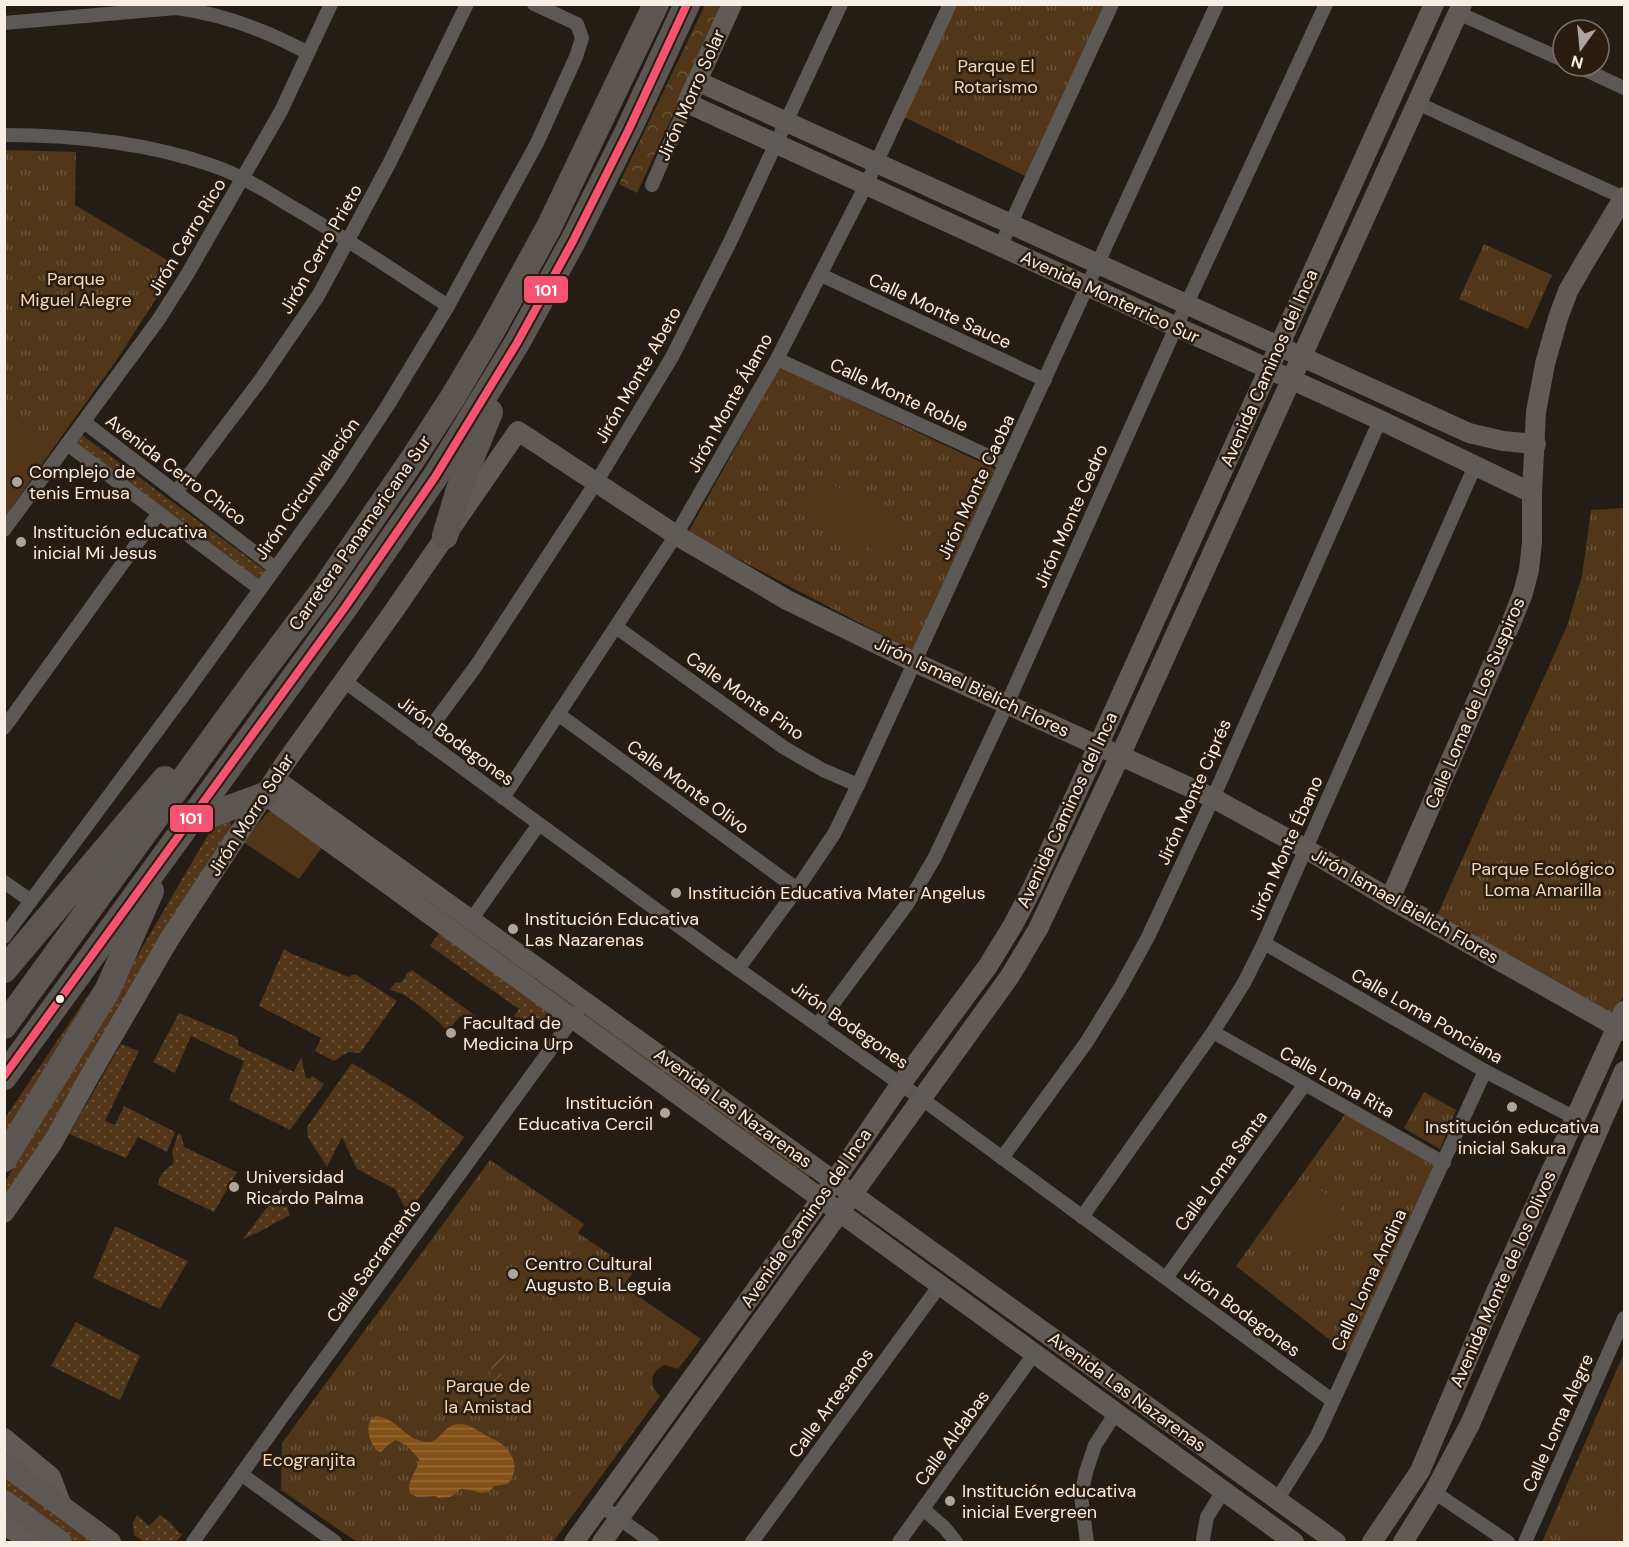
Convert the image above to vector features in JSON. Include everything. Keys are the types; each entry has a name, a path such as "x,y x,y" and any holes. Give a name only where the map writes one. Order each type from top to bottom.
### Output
{"highway":[{"name":"Carretera Panamericana Sur","path":"4,1026 324,589 453,397 549,227 656,4"},
{"name":"Carretera Panamericana Sur","path":"4,1077 346,606 441,467 517,343 573,242 687,4"},
{"path":"445,536 459,489 517,343"},
{"path":"4,970 159,786 255,681"},
{"path":"188,823 270,787"},
{"path":"4,1159 107,991 172,844"}],"main road":[{"path":"4,1464 110,1542"},
{"path":"4,1501 61,1542"}],"street":[{"name":"Jirón Cerro Rico","path":"4,530 159,319 188,273 281,111 331,4"},
{"name":"Jirón Cerro Prieto","path":"176,492 259,382 318,296 390,162 467,4"},
{"name":"Jirón Circunvalación","path":"4,937 183,696 339,480 448,306 537,143 576,57 582,38 577,24 534,4"},
{"name":"Jirón Morro Solar","path":"652,185 732,4"},
{"name":"Jirón Monte Abeto","path":"422,739 476,666 597,481 672,357 788,122 842,4"},
{"name":"Jirón Monte Álamo","path":"503,798 676,535 777,359 866,185 950,4"},
{"path":"1000,247 1112,4"},
{"name":"Jirón Monte Caoba","path":"738,969 834,834 1217,4"},
{"name":"Jirón Monte Cedro","path":"818,1024 908,903 930,867 1007,704 1176,327 1326,4"},
{"name":"Avenida Caminos del Inca","path":"574,1542 988,966 1013,925 1098,745 1434,4"},
{"path":"4,23 176,8 229,18 264,31 309,53"},
{"path":"1460,9 1551,54"},
{"name":"Avenida Caminos del Inca","path":"602,1542 922,1100 1010,976 1038,929 1120,755 1460,9"},
{"path":"1603,78 1624,88"},
{"name":"Avenida Monterrico Sur","path":"697,81 1470,433 1503,441 1536,444"},
{"name":"Avenida Monterrico Sur","path":"687,103 1380,420 1532,493"},
{"path":"1417,103 1624,198"},
{"path":"4,135 113,142 212,165 243,178 349,240 448,306"},
{"name":"Calle Loma de Los Suspiros","path":"1390,899 1523,593 1532,542 1536,412 1541,379 1568,291 1624,198"},
{"name":"Calle Monte Sauce","path":"821,275 1045,380"},
{"name":"Calle Monte Roble","path":"777,359 1006,464"},
{"name":"Jirón Monte Ciprés","path":"1002,1158 1086,1043 1148,937 1213,798 1380,420"},
{"name":"Avenida Cerro Chico","path":"84,422 275,568"},
{"name":"Jirón Morro Solar","path":"4,1213 53,1142 170,939 270,787 518,431"},
{"name":"Jirón Ismael Bielich Flores","path":"518,431 676,535 787,600 914,662 1213,798 1390,899 1622,1023"},
{"path":"67,444 260,589"},
{"name":"Jirón Monte Ébano","path":"1082,1217 1213,1032 1244,983 1306,849 1475,466"},
{"path":"4,728 159,513"},
{"name":"Calle Monte Pino","path":"616,627 783,747 823,770 858,785"},
{"name":"Jirón Bodegones","path":"344,681 1334,1401"},
{"name":"Calle Monte Olivo","path":"558,714 797,889"},
{"name":"Avenida Las Nazarenas","path":"270,787 471,920 1336,1542"},
{"name":"Avenida Las Nazarenas","path":"270,787 573,1019 1294,1542"},
{"path":"471,920 539,824"},
{"path":"4,882 31,901"},
{"name":"Calle Loma Ponciana","path":"1264,943 1485,1071 1575,1118"},
{"name":"Calle Sacramento","path":"193,1542 586,1002"},
{"name":"Avenida Monte de los Olivos","path":"1372,1542 1420,1471 1496,1292 1575,1118 1622,1023"},
{"name":"Calle Loma Rita","path":"1213,1032 1444,1162"},
{"name":"Calle Loma Andina","path":"1276,1500 1317,1436 1485,1071"},
{"name":"Avenida Monte de los Olivos","path":"1402,1542 1434,1492 1470,1424 1624,1071"},
{"name":"Calle Loma Santa","path":"1166,1278 1305,1084"},
{"name":"Calle Artesanos","path":"752,1542 940,1286"},
{"name":"Calle Loma Alegre","path":"1525,1542 1624,1318"},
{"name":"Calle Aldabas","path":"899,1542 1034,1354"},
{"path":"1087,1542 1081,1496 1086,1472 1095,1445 1115,1414"},
{"path":"4,1438 51,1477 62,1506"},
{"path":"241,1474 335,1542"},
{"path":"1203,1542 1207,1517 1223,1491"},
{"path":"1434,1492 1508,1542"},
{"path":"600,1505 652,1542"},
{"path":"923,1509 944,1527 956,1542"},
{"path":"4,1525 33,1542"}],"green space":[{"path":"705,5 724,5 637,193 619,184"},
{"name":"Parque El Rotarismo","path":"955,5 1104,5 1025,176 902,116"},
{"name":"Parque Miguel Alegre","path":"5,150 76,152 75,205 177,266 118,358 54,447 5,409"},
{"path":"1484,244 1552,275 1528,329 1459,299"},
{"path":"780,367 995,469 913,651 688,533"},
{"name":"Complejo de tenis Emusa","path":"5,409 54,447 5,517"},
{"path":"82,435 266,571 259,581 75,445"},
{"path":"822,478 901,525 882,556 804,508"},
{"name":"Parque Ecológico Loma Amarilla","path":"1624,508 1624,994 1613,1019 1435,920 1567,626 1582,576 1591,510"},
{"path":"268,812 276,812 323,846 299,879 243,842"},
{"path":"230,819 232,829 5,1203 5,1182 212,828"},
{"path":"440,932 555,1014 547,1025 531,1014 524,1024 514,1016 519,1009 430,946"},
{"path":"284,949 349,977 355,974 397,1001 360,1053 348,1052 334,1061 315,1051 321,1038 259,1006"},
{"path":"412,970 476,1016 466,1019 460,1016 452,1026 446,1029 415,1002 390,989 396,982 400,983"},
{"path":"95,985 97,993 5,1141 5,1118"},
{"path":"591,1012 813,1174 807,1179 586,1019"},
{"path":"179,1013 237,1037 239,1046 294,1072 301,1057 306,1078 309,1079 312,1076 324,1084 290,1130 229,1100 244,1061 191,1036 175,1073 153,1062"},
{"path":"121,1044 139,1051 105,1121 115,1125 124,1106 175,1132 167,1152 138,1137 126,1158 69,1134"},
{"path":"352,1063 415,1102 464,1137 408,1213 395,1189 357,1169 342,1137 327,1167 308,1137 307,1127"},
{"path":"1424,1092 1456,1110 1440,1149 1404,1128"},
{"path":"1346,1113 1437,1165 1349,1355 1236,1266"},
{"path":"178,1134 181,1134 184,1147 237,1172 214,1212 158,1185 162,1174 174,1162 172,1152"},
{"name":"Parque de la Amistad","path":"490,1160 584,1224 578,1233 634,1271 623,1286 701,1339 678,1369 665,1365 656,1371 652,1383 660,1396 553,1542 357,1542 281,1490 282,1443"},
{"path":"1309,1182 1342,1206 1305,1257 1272,1233"},
{"path":"281,1189 290,1215 243,1239"},
{"path":"115,1226 188,1261 160,1309 93,1278"},
{"path":"76,1322 140,1356 120,1400 51,1366"},
{"path":"494,1352 505,1354 497,1400 486,1398"},
{"path":"1624,1353 1624,1542 1542,1542"},
{"path":"5,1473 99,1542 75,1542 5,1491"},
{"path":"1607,1503 1624,1514 1624,1535 1620,1542 1581,1542"},
{"path":"137,1515 149,1526 160,1515 183,1534 176,1542 144,1542 134,1535 133,1523"}],"shaded area":[{"path":"376,1416 391,1421 414,1438 429,1442 454,1425 463,1424 471,1427 501,1443 508,1450 515,1467 513,1475 508,1484 494,1486 489,1492 481,1493 461,1489 450,1497 417,1497 410,1493 409,1488 419,1459 406,1445 396,1440 381,1452 376,1450 369,1437 368,1427"}],"transit line":[{"name":"101","path":"4,1076 346,606 435,477 517,343 573,241 628,131 687,4"}],"place":[{"name":"Complejo de tenis Emusa","path":"17,482"},
{"name":"Institución educativa inicial Mi Jesus","path":"21,542"},
{"name":"Institución Educativa Mater Angelus","path":"676,893"},
{"name":"Institución Educativa Las Nazarenas","path":"513,929"},
{"name":"Facultad de Medicina Urp","path":"451,1033"},
{"name":"Institución educativa inicial Sakura","path":"1512,1107"},
{"name":"Institución Educativa Cercil","path":"665,1113"},
{"name":"Universidad Ricardo Palma","path":"234,1187"},
{"name":"Centro Cultural Augusto B. Leguia","path":"513,1274"},
{"name":"Institución educativa inicial Evergreen","path":"950,1501"}],"park label":[{"name":"Ecogranjita","path":"309,1460"}]}
